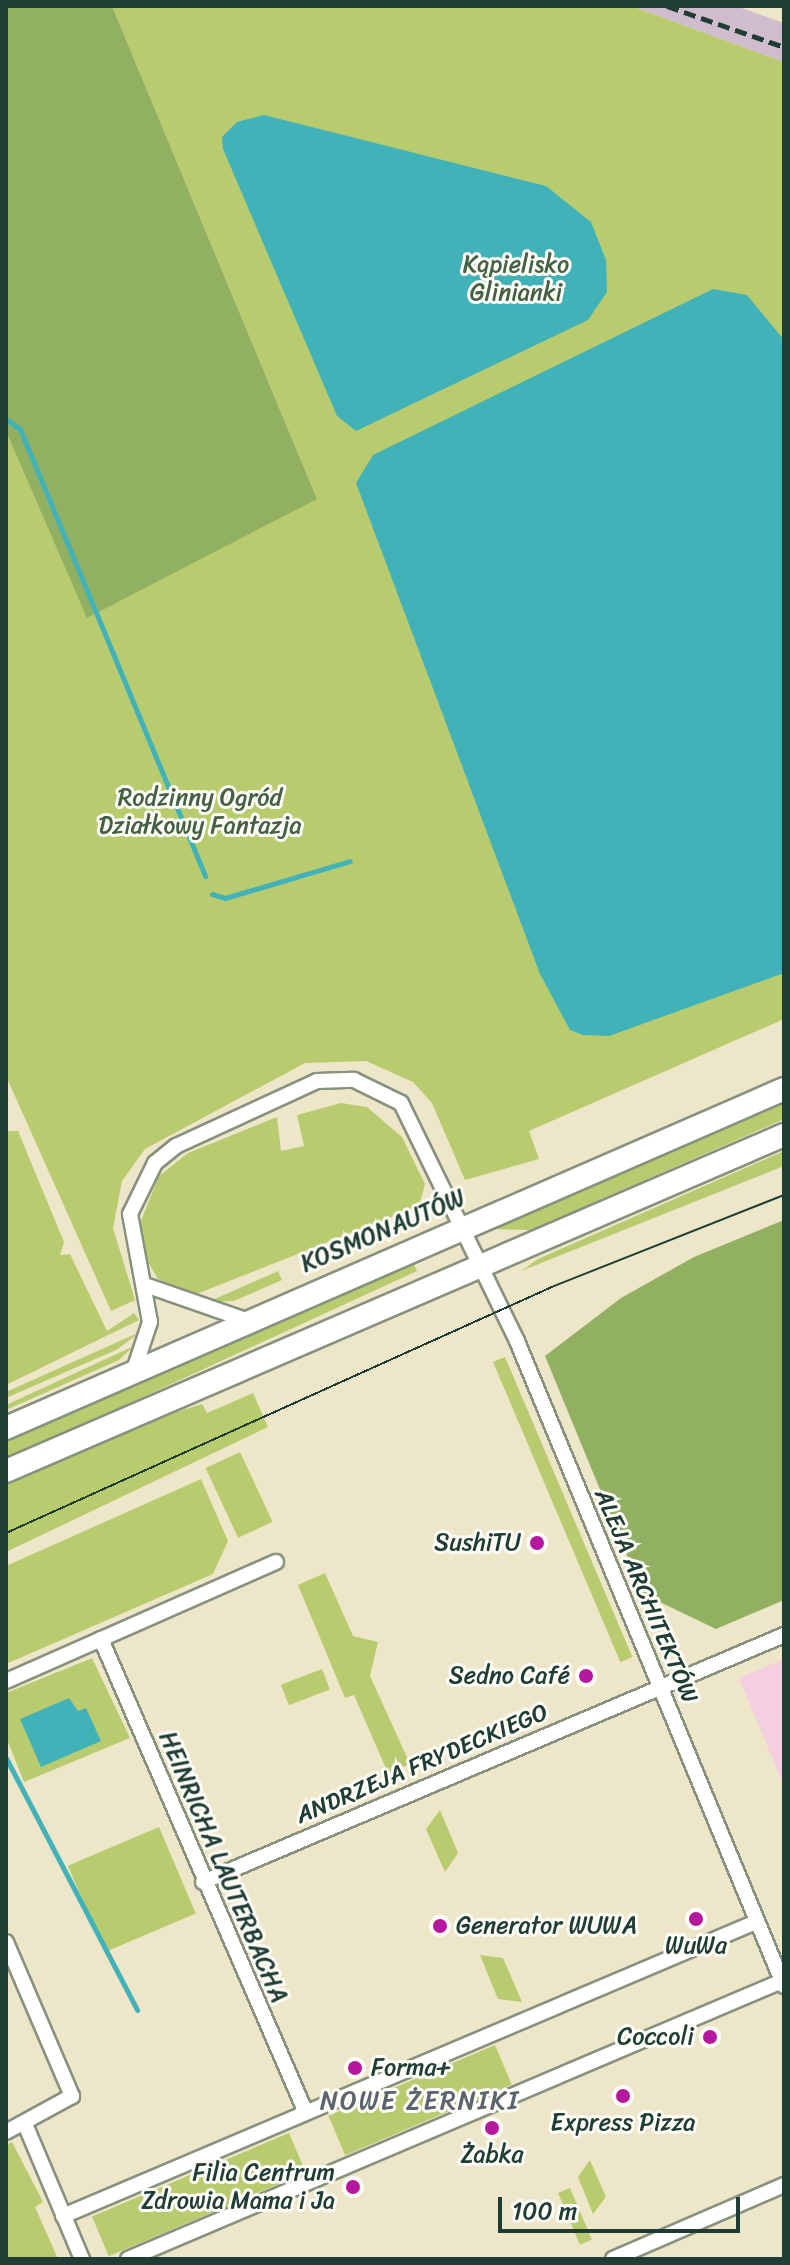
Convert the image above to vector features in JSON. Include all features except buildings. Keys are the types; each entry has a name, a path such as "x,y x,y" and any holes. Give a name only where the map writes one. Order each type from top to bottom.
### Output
{"main road":[{"path":"756,1097 784,1079"},
{"name":"KOSMONAUTÓW","path":"6,1428 243,1319 756,1097 784,1089"},
{"path":"6,1471 481,1263 784,1135"}],"street":[{"name":"ALEJA ARCHITEKTÓW","path":"148,1286 130,1243 130,1214 155,1163 176,1146 317,1081 354,1080 401,1103 481,1263 783,1983"},
{"path":"134,1370 149,1330 148,1286 243,1319"},
{"path":"6,1681 276,1562"},
{"name":"ANDRZEJA FRYDECKIEGO","path":"203,1882 784,1635"},
{"name":"HEINRICHA LAUTERBACHA","path":"101,1639 203,1882 306,2113"},
{"path":"63,2216 756,1922"},
{"path":"6,1942 72,2096 6,2132"},
{"path":"128,2259 783,1983"},
{"path":"25,2124 82,2259"},
{"path":"613,2259 784,2185"}],"shaded area":[{"path":"631,6 736,6 784,23 784,62"},
{"path":"784,1659 784,1786 739,1678"}],"green space":[{"path":"6,6 112,6 317,499 87,618 6,431"},
{"name":"Kąpielisko Glinianki","path":"112,6 631,6 784,62 784,1019 529,1131 539,1159 465,1180 432,1103 413,1082 366,1061 305,1063 145,1149 122,1181 113,1228 135,1300 111,1311 6,1076 6,431 317,499"},
{"path":"784,1102 784,1119 552,1221 531,1230 493,1229"},
{"path":"341,1103 367,1107 402,1137 425,1184 419,1206 194,1295 158,1279 145,1257 140,1223 159,1176 188,1153 277,1117 281,1151 304,1146 297,1115"},
{"path":"6,1131 18,1131 64,1242 60,1255 70,1254 107,1331 134,1313 139,1320 6,1385"},
{"path":"784,1151 784,1166 521,1271 538,1259"},
{"path":"784,1220 784,1600 716,1629 643,1594 545,1356 621,1298 694,1257"},
{"path":"413,1262 417,1271 6,1460 6,1440"},
{"path":"278,1271 282,1280 234,1301 208,1302"},
{"path":"142,1331 116,1350 6,1398 6,1392"},
{"path":"134,1346 119,1360 6,1410 6,1405"},
{"path":"505,1357 632,1657 620,1662 493,1362"},
{"path":"253,1393 268,1427 6,1552 6,1482 138,1424 202,1404 207,1413"},
{"path":"240,1452 273,1522 238,1538 206,1468"},
{"path":"201,1479 228,1541 213,1574 6,1664 6,1566"},
{"path":"325,1573 353,1636 378,1642 370,1676 410,1764 388,1773 354,1695 345,1698 298,1585"},
{"path":"92,1658 130,1738 24,1782 6,1737 6,1693"},
{"path":"322,1669 330,1690 289,1705 281,1685"},
{"path":"440,1810 458,1853 445,1872 426,1829"},
{"path":"159,1827 196,1914 105,1952 68,1866"},
{"path":"480,1955 503,1958 522,2002 498,1999"},
{"path":"495,2045 512,2085 345,2155 328,2116"},
{"path":"289,2133 306,2173 109,2256 92,2217"},
{"path":"12,2142 43,2202 35,2207 58,2259 6,2259 6,2145"},
{"path":"590,2160 606,2197 593,2214 578,2177"},
{"path":"570,2188 592,2240 580,2245 558,2193"}],"water":[{"path":"264,115 546,186 591,222 606,260 607,292 588,320 356,431 337,416 223,149 222,137 237,122"},
{"path":"713,289 747,295 784,340 784,973 609,1036 583,1035 570,1030 540,974 356,483 373,455"},
{"path":"69,1698 78,1711 86,1708 101,1741 41,1767 20,1719"}],"waterway":[{"path":"6,419 20,429 205,876"},
{"path":"212,894 225,898 350,861"},
{"path":"6,1758 137,2010"}],"tram line":[{"path":"6,1533 554,1286 784,1195"}],"railway":[{"path":"667,6 784,47"}],"place":[{"name":"SushiTU","path":"537,1543"},
{"name":"Sedno Café","path":"586,1676"},
{"name":"WuWa","path":"696,1919"},
{"name":"Generator WUWA","path":"440,1926"},
{"name":"Coccoli","path":"710,2037"},
{"name":"Forma+","path":"355,2068"},
{"name":"Express Pizza","path":"623,2096"},
{"name":"Żabka","path":"492,2128"},
{"name":"Filia Centrum Zdrowia Mama i Ja","path":"353,2187"}],"district":[{"name":"NOWE ŻERNIKI","path":"420,2101"}],"park label":[{"name":"Rodzinny Ogród Działkowy Fantazja","path":"200,812"}]}
